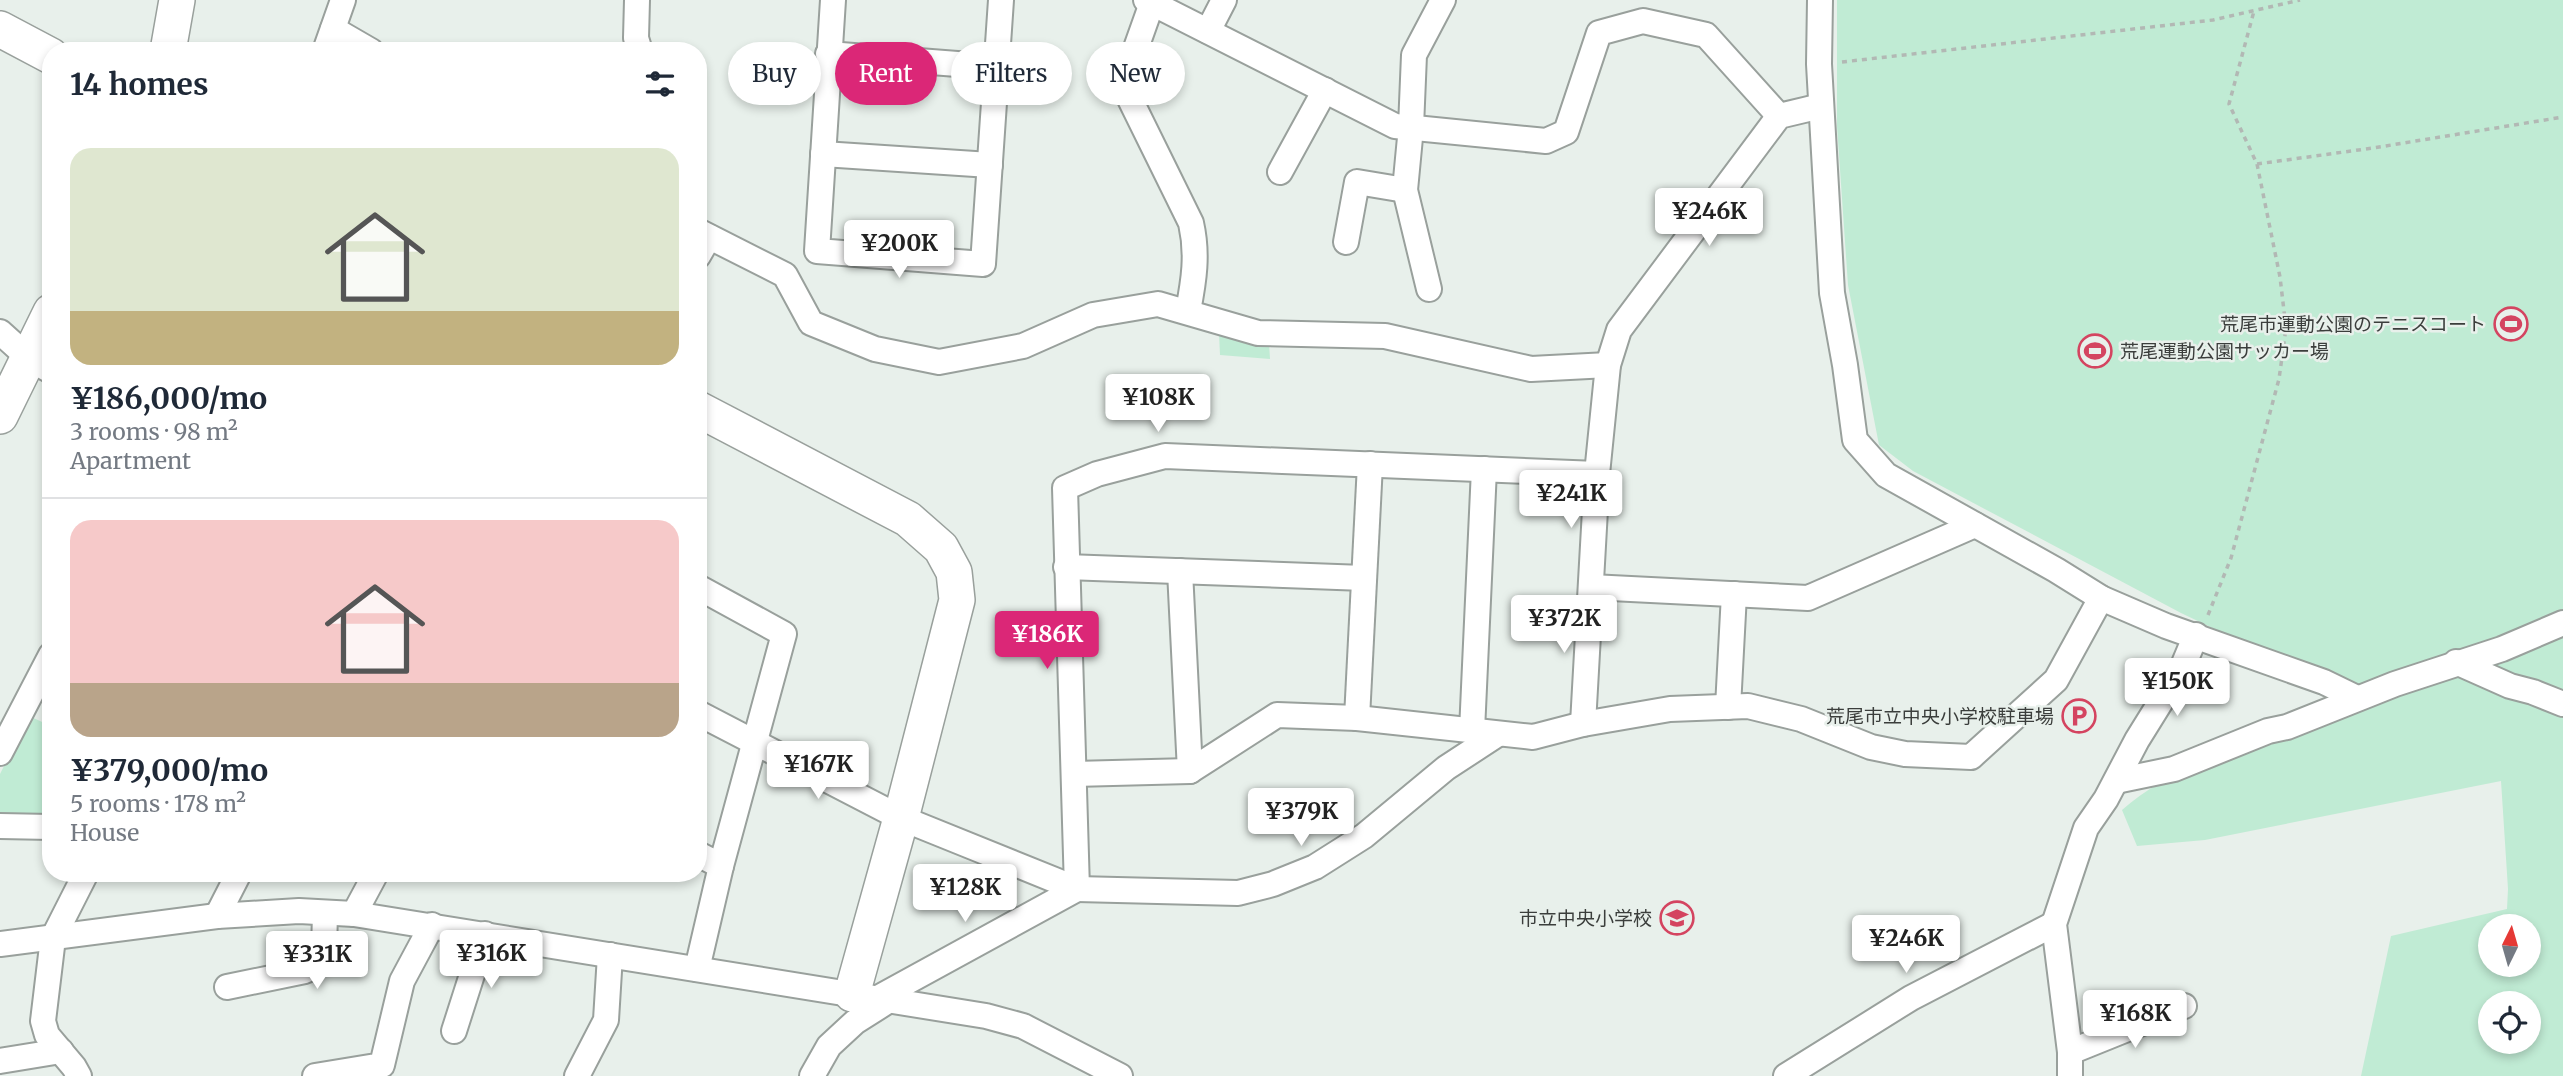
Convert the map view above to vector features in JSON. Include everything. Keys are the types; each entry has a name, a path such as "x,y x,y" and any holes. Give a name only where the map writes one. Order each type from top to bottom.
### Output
{"street":[{"path":"170,42 177,0"},
{"path":"329,40 343,0"},
{"path":"637,0 637,42"},
{"path":"833,0 817,251 983,264 994,105"},
{"path":"998,42 1001,0"},
{"path":"1208,31 1224,0"},
{"path":"1429,289 1405,190 1414,55 1443,0"},
{"path":"1820,0 1819,64 1832,293 1855,440 1886,475 2101,597 2166,626 2324,682 2357,698"},
{"path":"1188,311 1196,268 1196,244 1191,223 1127,93 1149,2 1395,126 1546,141 1566,132 1599,33 1643,21 1706,35 1779,116"},
{"path":"0,29 42,51"},
{"path":"828,54 951,63"},
{"path":"1280,172 1325,90"},
{"path":"1583,724 1597,474 1608,365 1619,330 1779,116 1821,106"},
{"path":"823,153 990,165"},
{"path":"1346,242 1357,182 1405,190"},
{"path":"707,244 785,275 811,323 875,349 939,362 1023,346 1093,315 1158,304 1258,333 1385,336 1531,369 1608,365"},
{"path":"0,332 40,365 0,416"},
{"path":"707,415 908,519 941,548 954,572 957,600 901,817 872,998 855,1022 829,1046 813,1076"},
{"path":"1077,889 1065,488 1097,474 1165,456 1597,474"},
{"path":"1357,718 1370,464"},
{"path":"1472,731 1484,469"},
{"path":"1591,587 1808,597 1975,525"},
{"path":"1066,567 1364,579"},
{"path":"1180,571 1190,771"},
{"path":"697,969 721,866 784,634 707,592"},
{"path":"1728,707 1734,594"},
{"path":"1073,774 1190,771 1277,715 1357,718 1533,737 1583,724 1670,709 1748,706 1801,719 1871,747 1905,754 1971,757 2056,680 2101,597"},
{"path":"2116,781 2174,769 2357,698 2456,662 2502,649 2563,623"},
{"path":"2184,1006 2070,1064 2054,924 2086,828 2183,666 2196,635"},
{"path":"2456,662 2510,686 2563,704"},
{"path":"0,753 42,672"},
{"path":"707,718 901,817 1077,889 1238,893 1273,884 1314,867 1364,836 1446,768 1498,734"},
{"path":"0,826 42,827"},
{"path":"707,859 721,866"},
{"path":"79,1076 47,1035 43,1021 54,938 82,882"},
{"path":"217,916 234,882"},
{"path":"354,914 371,882"},
{"path":"872,998 1077,889"},
{"path":"0,944 217,916 299,911 354,914 986,1016 1023,1026 1121,1076"},
{"path":"227,987 305,971 324,951 325,913"},
{"path":"1786,1076 1911,998 2054,924"},
{"path":"315,1076 382,1065 402,981 432,925"},
{"path":"454,1031 485,934"},
{"path":"577,1076 606,1020 610,955"},
{"path":"0,1061 61,1051"}],"path":[{"path":"1819,64 2213,20 2300,0"},
{"path":"2196,635 2210,611 2231,558 2279,379 2286,328 2280,277 2257,164 2230,104 2254,11"},
{"path":"2257,164 2563,117"}],"green space":[{"path":"1837,0 2563,0 2563,1076 2361,1076 2391,936 2478,916 2478,977 2541,977 2541,914 2486,914 2507,909 2501,781 2205,840 2137,846 2122,810 2147,791 2174,775 2235,750 2359,711 2244,643 2181,613 1913,471 1879,445 1848,285 1837,126"},
{"path":"1219,333 1269,343 1270,359 1220,355"},
{"path":"29,716 42,722 42,816 0,814 0,774"}],"place":[{"name":"荒尾市運動公園のテニスコート","path":"2511,324"},
{"name":"荒尾運動公園サッカー場","path":"2095,351"},
{"name":"荒尾市立中央小学校駐車場","path":"2079,716"},
{"name":"市立中央小学校","path":"1677,918"}]}
